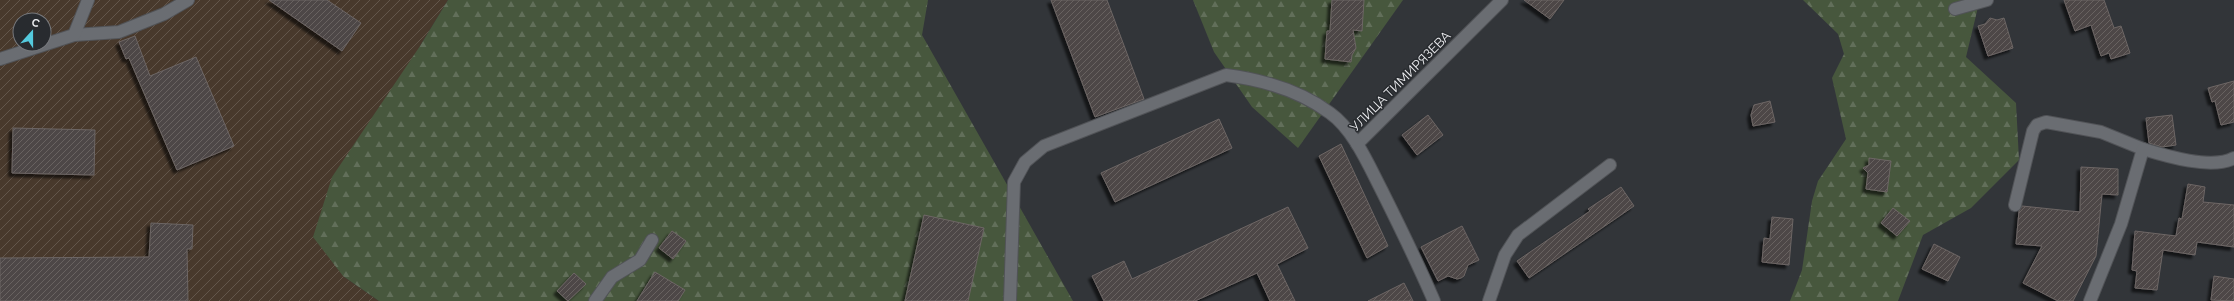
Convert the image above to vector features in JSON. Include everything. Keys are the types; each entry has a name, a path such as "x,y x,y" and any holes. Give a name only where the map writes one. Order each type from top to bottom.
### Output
{"street":[{"path":"74,35 88,0"},
{"path":"0,59 74,35 119,32 164,14 188,0"},
{"name":"УЛИЦА ТИМИРЯЗЕВА","path":"1434,301 1414,256 1357,144 1502,0"},
{"path":"1955,9 1987,0"},
{"path":"1010,301 1014,182 1025,162 1044,146 1226,75 1257,79 1291,91 1331,114 1357,144"},
{"path":"2014,206 2033,131 2042,123 2046,122 2066,124 2101,132 2143,149 2200,161 2226,162 2234,158"},
{"path":"2090,301 2121,224 2143,149"},
{"path":"1489,301 1505,254 1518,235 1610,165"},
{"path":"595,301 612,277 640,260 652,240"}],"shaded area":[{"path":"0,0 448,0 420,46 343,276 379,301 0,301"}],"green space":[{"path":"448,0 928,0 922,35 1073,301 379,301 343,276 313,237 332,177 420,46"},
{"path":"1193,0 1403,0 1298,148 1252,107 1214,52"},
{"path":"1803,0 1977,0 1979,3 1966,57 2016,103 2019,160 1971,208 1923,235 1898,301 1790,301 1802,270 1812,201 1818,181 1846,139 1832,78 1844,54 1838,34"}],"building":[{"path":"269,0 327,0 361,23 342,51"},
{"path":"1051,0 1107,0 1144,99 1095,117"},
{"path":"1332,0 1364,0 1362,31 1353,30 1356,48 1352,55 1351,62 1325,59 1327,31 1330,31"},
{"path":"1524,0 1564,0 1550,19"},
{"path":"2064,0 2104,0 2114,28 2121,26 2130,53 2111,59 2109,53 2101,56 2091,25 2075,31"},
{"path":"1990,18 1997,20 2004,18 2013,48 1988,56 1978,26 1985,24"},
{"path":"135,36 150,76 196,57 234,146 177,170 129,58 126,59 119,42"},
{"path":"2234,81 2234,122 2221,125 2215,101 2212,102 2208,88"},
{"path":"1770,101 1775,122 1753,126 1751,115 1754,105"},
{"path":"1428,115 1443,135 1417,155 1402,135"},
{"path":"2172,115 2176,145 2162,147 2149,143 2146,118"},
{"path":"1219,119 1232,148 1115,202 1101,173"},
{"path":"13,128 95,130 94,175 12,173"},
{"path":"1341,144 1388,246 1367,258 1319,156"},
{"path":"1869,158 1891,161 1887,192 1866,189 1868,173 1863,168 1869,165"},
{"path":"2081,167 2118,169 2118,195 2102,194 2096,256 2073,301 2058,301 2023,283 2042,246 2016,244 2019,211 2022,206 2080,212"},
{"path":"2188,184 2205,187 2203,202 2234,205 2234,247 2197,242 2195,255 2163,250 2157,290 2135,288 2137,271 2132,270 2135,231 2176,236 2179,218 2182,219"},
{"path":"1621,187 1634,206 1529,278 1517,261 1590,211 1588,209"},
{"path":"1288,207 1308,248 1277,264 1295,301 1270,301 1257,273 1195,301 1104,301 1092,276 1124,261 1132,279"},
{"path":"1893,208 1910,221 1897,236 1881,223"},
{"path":"924,215 984,228 968,301 905,301"},
{"path":"1772,217 1793,219 1789,265 1762,262 1764,238 1770,239"},
{"path":"151,223 193,225 192,249 187,249 188,301 0,301 0,258 149,257"},
{"path":"1462,226 1479,260 1468,265 1464,276 1461,278 1457,279 1448,276 1438,281 1421,247"},
{"path":"672,231 686,241 673,259 659,248"},
{"path":"1934,244 1960,257 1948,281 1922,269"},
{"path":"655,272 685,290 678,301 637,301"},
{"path":"574,273 586,284 568,301 557,291"},
{"path":"2214,276 2234,279 2234,301 2211,300"},
{"path":"1404,283 1413,301 1368,301"}]}
